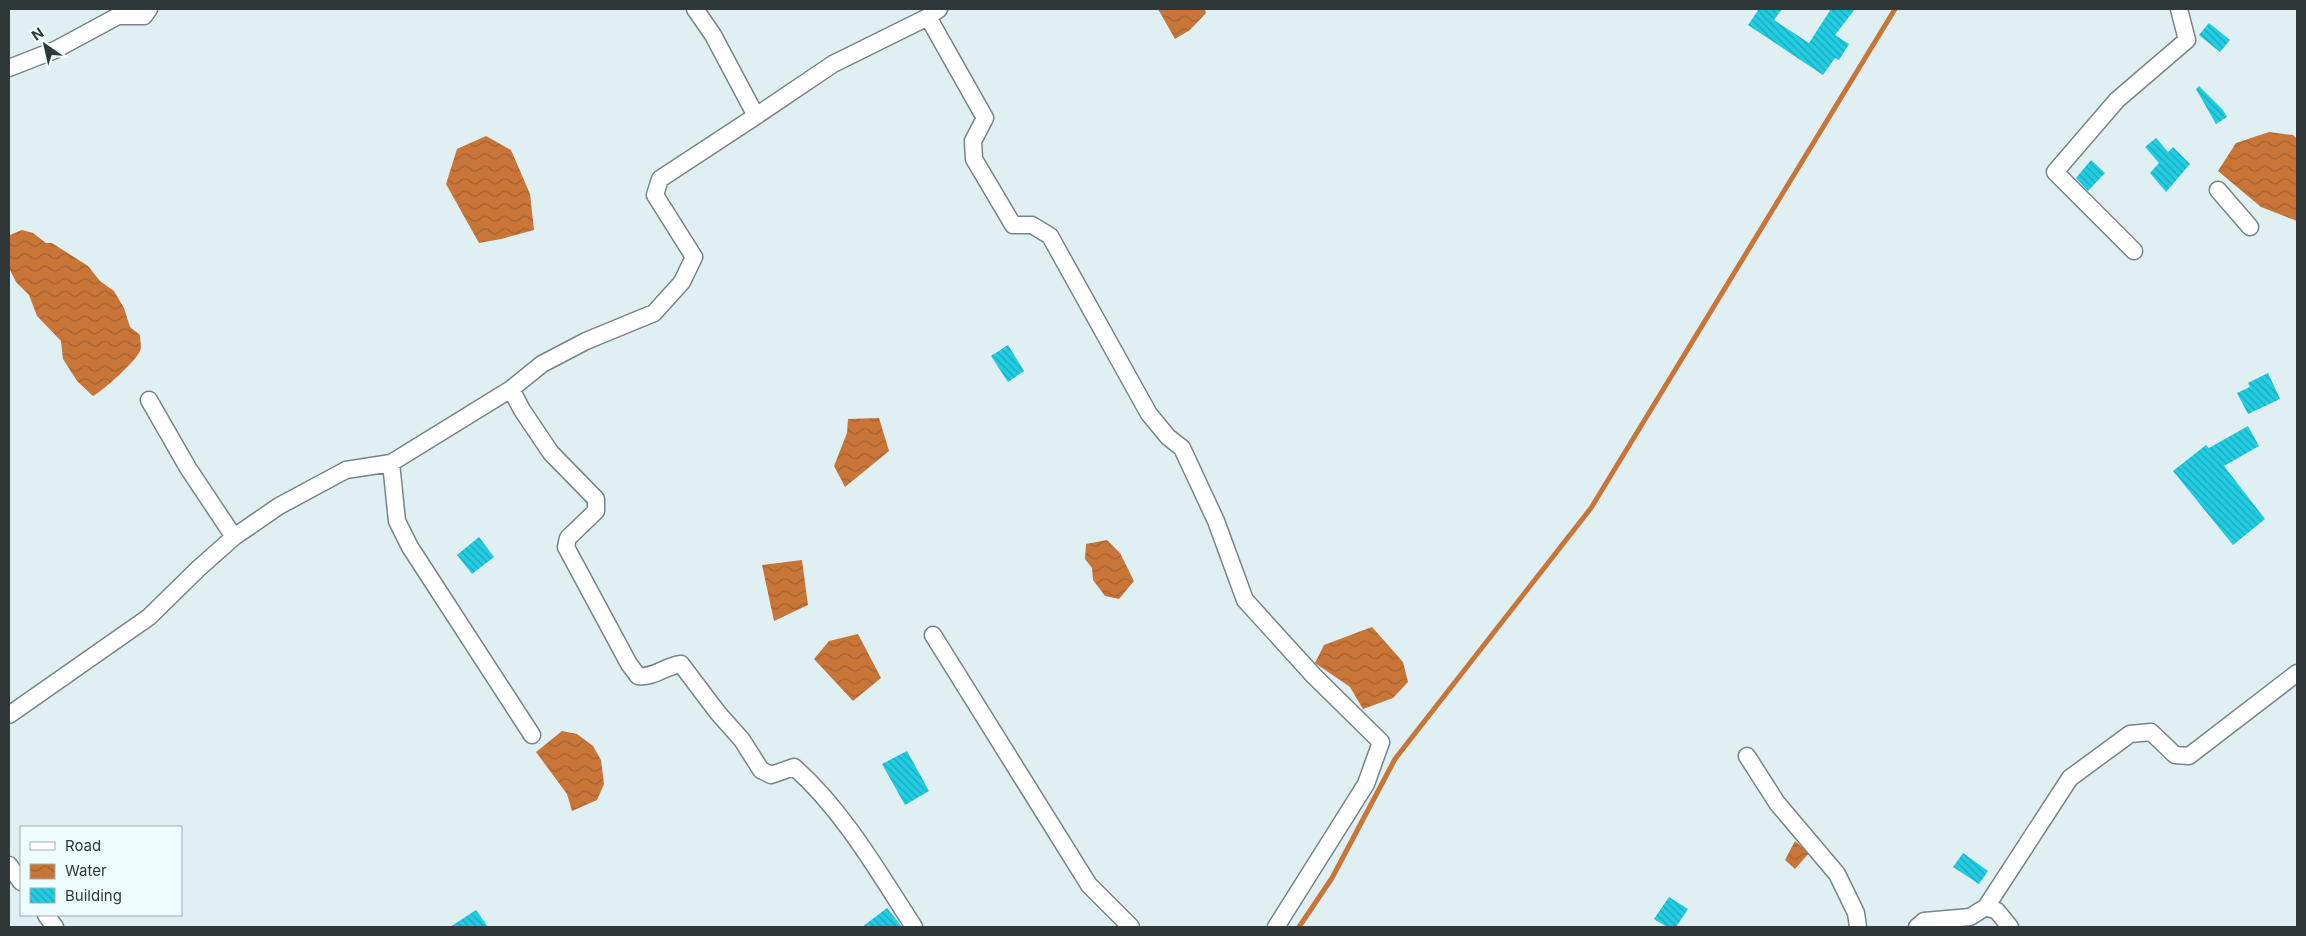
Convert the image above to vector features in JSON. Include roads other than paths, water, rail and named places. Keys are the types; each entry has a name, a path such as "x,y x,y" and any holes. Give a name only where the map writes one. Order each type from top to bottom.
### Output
{"street":[{"path":"9,68 55,50 118,16 144,16 149,9"},
{"path":"695,9 713,35 756,116"},
{"path":"2134,251 2055,172 2118,100 2187,40 2179,9"},
{"path":"9,715 149,617 234,537 279,506 346,470 391,463 511,389 542,364 586,341 654,313 682,282 694,257 655,196 660,179 833,64 934,13 985,118 973,140 974,159 1014,225 1032,225 1050,236 1148,414 1168,437 1182,448 1216,521 1245,600 1314,676 1381,742 1366,784 1276,927"},
{"path":"2218,190 2250,227"},
{"path":"511,389 522,410 551,454 596,499 596,510 568,538 566,547 629,664 638,676 648,677 670,665 681,664 718,713 742,740 760,770 771,775 794,767 817,786 873,864 914,927"},
{"path":"149,400 188,468 234,537"},
{"path":"391,463 397,521 401,530 415,555 532,735"},
{"path":"933,635 1089,885 1131,927"},
{"path":"1917,927 1924,921 1970,917 1986,907 2070,778 2130,734 2151,732 2175,755 2189,756 2297,673"},
{"path":"1746,756 1777,803 1837,874 1856,913 1858,927"},
{"path":"9,865 20,881"},
{"path":"1986,907 1997,911 2010,927"},
{"path":"47,916 55,927"}],"water":[{"path":"1158,9 1205,9 1206,13 1190,30 1175,39"},
{"path":"2269,132 2293,135 2297,139 2297,221 2261,207 2218,171 2236,143"},
{"path":"486,136 511,150 530,194 534,230 479,243 446,184 457,149"},
{"path":"22,230 33,233 46,243 52,243 88,266 100,281 114,291 124,308 130,327 140,335 141,348 137,356 119,375 93,396 77,381 63,359 61,341 37,316 29,295 16,282 9,268 10,235"},
{"path":"879,418 889,451 845,487 834,466 847,433 848,419"},
{"path":"1107,540 1120,553 1134,581 1119,599 1105,596 1093,580 1092,568 1085,559 1086,544"},
{"path":"802,560 808,605 774,621 762,565"},
{"path":"1372,627 1403,662 1408,682 1393,698 1363,709 1350,687 1315,663 1324,645"},
{"path":"858,634 881,678 853,701 814,659 829,641"},
{"path":"562,731 577,734 593,746 601,760 604,784 597,800 572,811 567,794 536,752"},
{"path":"1795,841 1809,853 1795,869 1785,860"}],"waterway":[{"path":"1299,927 1332,878 1395,759 1591,508 1895,9"}]}
